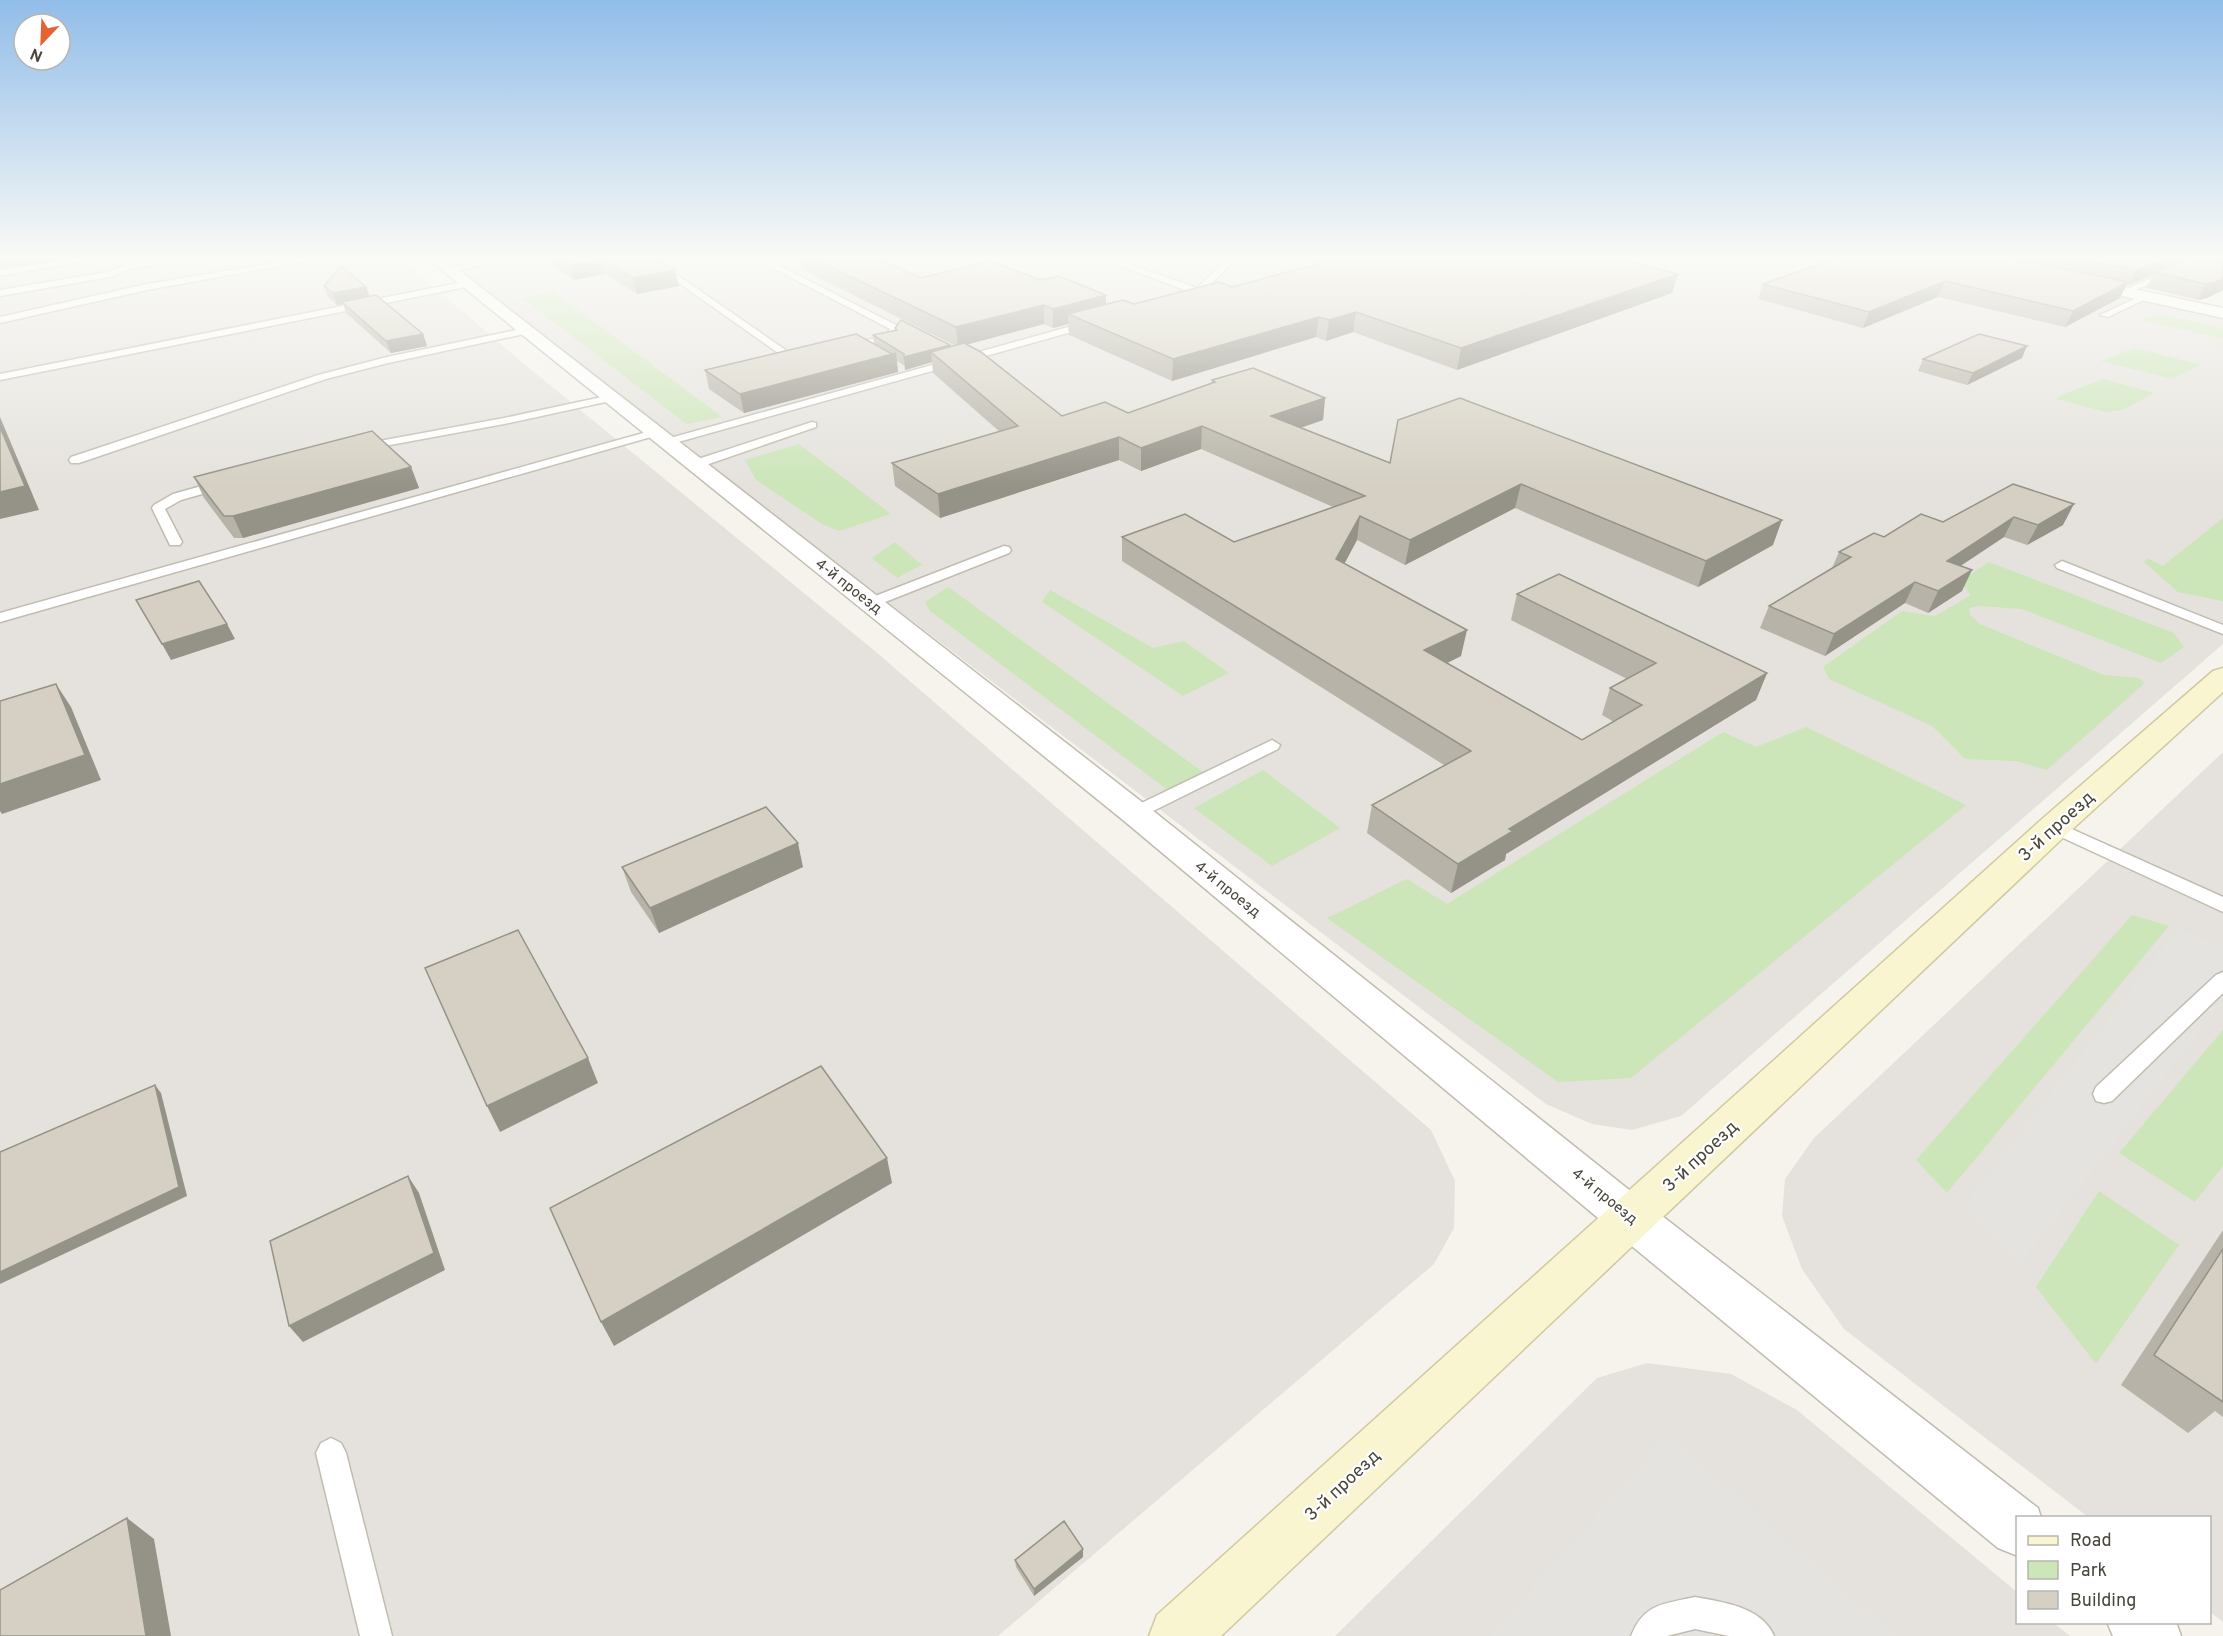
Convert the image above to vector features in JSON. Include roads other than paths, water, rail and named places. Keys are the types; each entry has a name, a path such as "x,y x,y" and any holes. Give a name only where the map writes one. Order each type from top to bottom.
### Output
{"street":[{"name":"4-й проезд","path":"529,333 1135,813 1632,1219 2016,1526"},
{"name":"3-й проезд","path":"1178,1636 2054,827 2223,677"},
{"path":"2137,1624 2152,1636"}],"lane":[{"path":"0,377 184,333"},
{"path":"75,459 321,377 387,360 515,333"},
{"path":"756,333 795,360"},
{"path":"837,350 888,338 895,333"},
{"path":"0,618 1056,333"},
{"path":"859,345 869,351"},
{"path":"784,363 805,358"},
{"path":"348,451 611,398"},
{"path":"696,464 812,425"},
{"path":"175,542 158,508 177,497 238,480"},
{"path":"870,603 1004,550"},
{"path":"2062,565 2223,630"},
{"path":"1135,813 1272,745"},
{"path":"2054,827 2223,905"},
{"path":"2104,1094 2223,980"},
{"path":"331,1453 376,1636"},
{"path":"1647,1636 1659,1621 1695,1613 1731,1619 1758,1636"}]}
